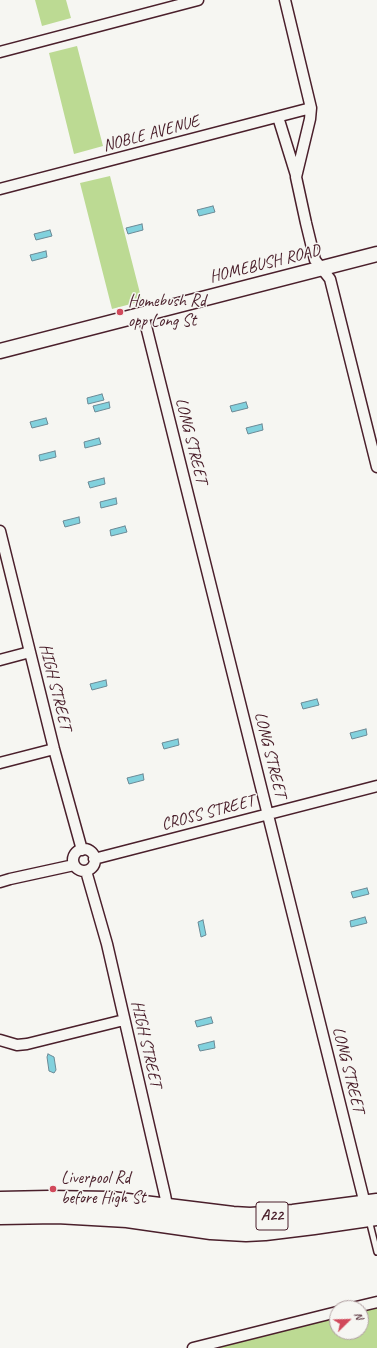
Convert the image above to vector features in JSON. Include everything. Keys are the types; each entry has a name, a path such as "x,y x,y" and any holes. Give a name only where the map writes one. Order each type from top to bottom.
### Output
{"highway":[{"name":"A22","path":"0,1201 111,1201 168,1216"},
{"name":"A22","path":"0,1215 57,1214 120,1217 262,1217 372,1210"}],"main road":[{"name":"HOMEBUSH ROAD","path":"0,351 377,254"}],"street":[{"path":"0,52 198,0"},
{"path":"285,0 310,108 310,119 296,177"},
{"name":"NOBLE AVENUE","path":"0,189 310,108"},
{"path":"278,116 296,177 315,260 330,279 377,467"},
{"name":"LONG STREET","path":"143,314 268,814 372,1210"},
{"name":"HIGH STREET","path":"0,531 54,749 82,850"},
{"path":"0,660 30,652"},
{"path":"0,763 54,749"},
{"name":"CROSS STREET","path":"94,859 377,786"},
{"path":"82,850 92,853 94,859 93,867 86,871 79,870 73,862 74,854 82,850"},
{"path":"0,882 74,865"},
{"name":"HIGH STREET","path":"86,871 107,944 168,1216"},
{"path":"0,1040 17,1045 27,1044 124,1020"},
{"path":"193,1348 329,1314"}],"lane":[{"path":"372,1210 377,1252"}],"green space":[{"path":"35,0 66,0 71,18 42,26"},
{"path":"77,46 103,146 74,154 49,53"},
{"path":"110,176 142,301 112,309 80,183"},
{"path":"377,1305 377,1348 215,1348 329,1318 329,1340 369,1340 369,1307"}],"water":[{"path":"213,206 215,212 199,216 197,210"},
{"path":"142,224 143,230 128,234 126,228"},
{"path":"50,230 52,236 36,240 34,234"},
{"path":"46,251 47,257 32,261 30,255"},
{"path":"102,394 104,400 88,404 87,398"},
{"path":"109,402 110,408 95,412 93,406"},
{"path":"246,402 248,408 232,412 230,406"},
{"path":"46,418 48,424 32,428 30,422"},
{"path":"262,424 263,430 248,434 246,428"},
{"path":"99,438 101,444 85,448 84,442"},
{"path":"55,451 56,457 40,461 39,455"},
{"path":"104,478 105,484 90,488 88,482"},
{"path":"116,498 117,504 101,508 100,502"},
{"path":"79,517 80,523 65,527 63,521"},
{"path":"125,526 127,532 111,536 110,530"},
{"path":"106,680 107,686 92,690 90,684"},
{"path":"317,699 319,705 303,709 301,703"},
{"path":"366,729 367,735 352,739 350,733"},
{"path":"178,739 179,745 164,749 162,743"},
{"path":"143,774 144,780 129,784 127,778"},
{"path":"367,888 369,894 353,898 351,892"},
{"path":"365,917 367,923 351,927 350,921"},
{"path":"203,920 206,935 201,937 198,922"},
{"path":"211,1017 213,1023 197,1027 195,1021"},
{"path":"214,1041 215,1048 200,1051 198,1045"},
{"path":"48,1054 54,1057 56,1070 54,1073 49,1071"}],"place":[{"name":"Homebush Rd opp Long St","path":"120,312"},
{"name":"Liverpool Rd before High St","path":"53,1189"}]}
